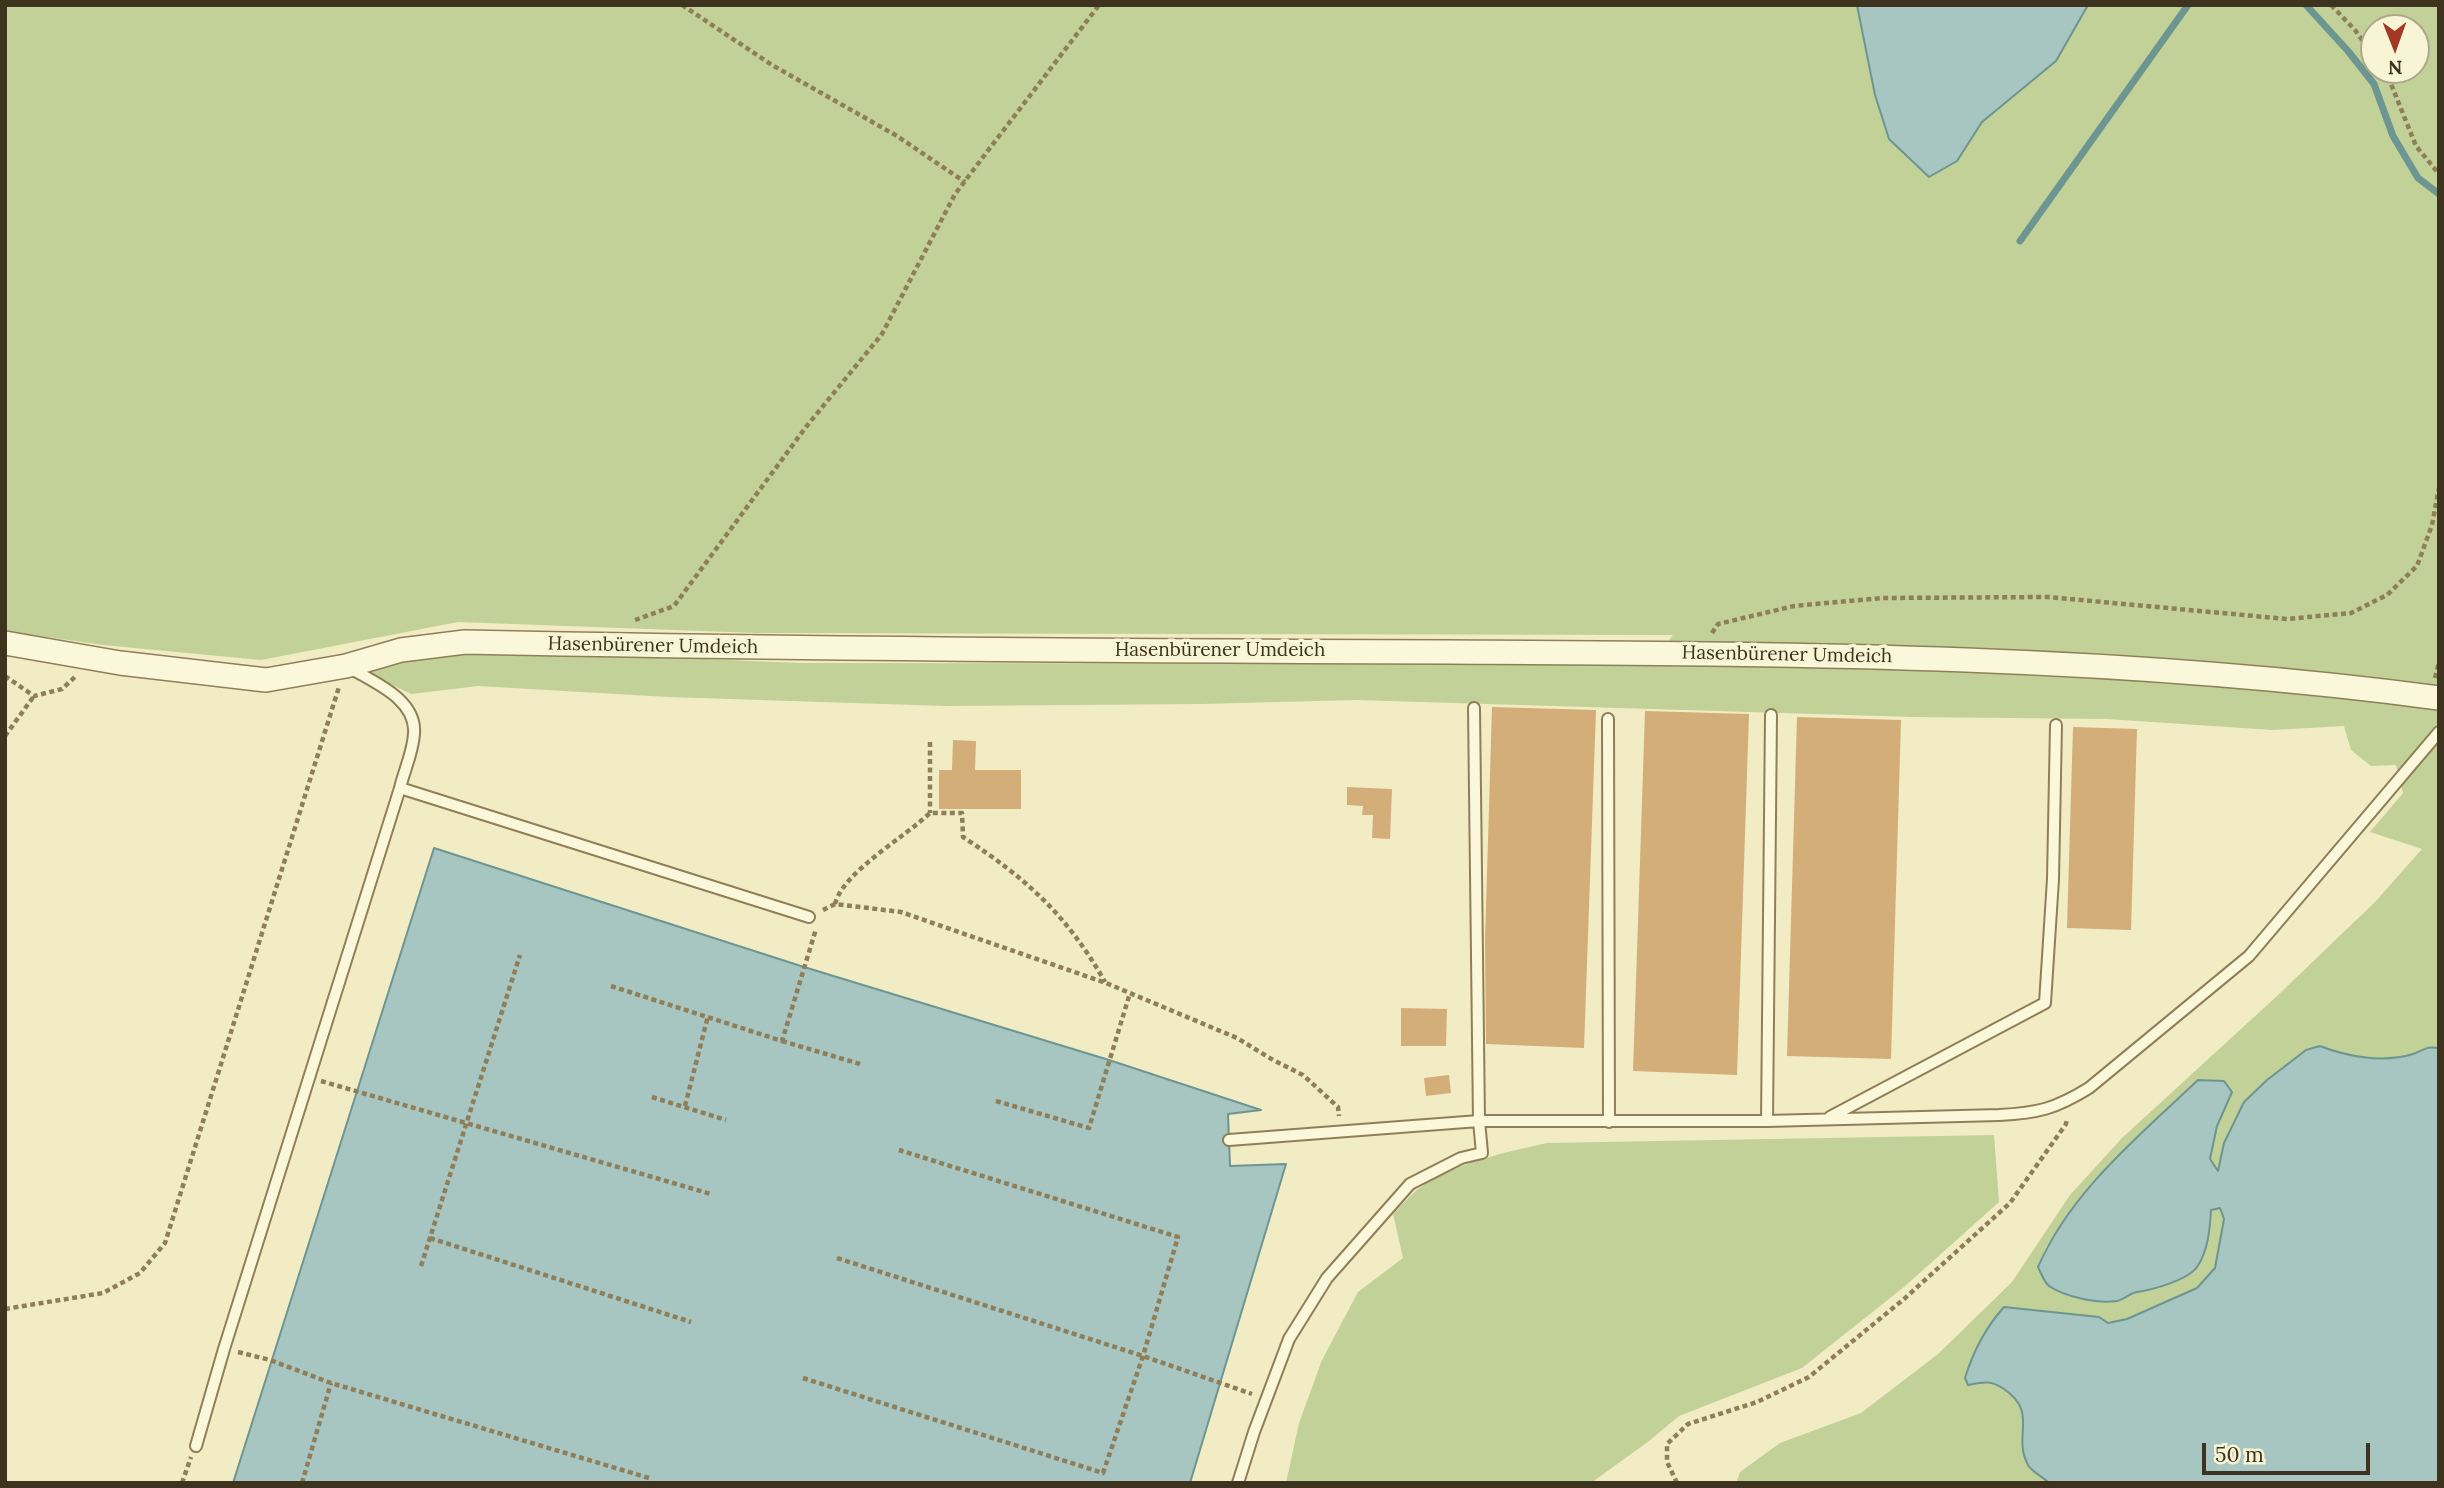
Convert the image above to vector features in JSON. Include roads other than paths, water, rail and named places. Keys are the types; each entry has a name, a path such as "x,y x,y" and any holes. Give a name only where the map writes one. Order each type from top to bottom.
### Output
{"street":[{"name":"Hasenbürener Umdeich","path":"5,643 94,658 266,680 346,666 401,650 466,642 933,650 1697,653 1961,659 2115,666 2439,698"}],"lane":[{"path":"196,1446 400,788 414,733 410,713 398,697 346,666"},
{"path":"1238,1483 1289,1339 1327,1278 1410,1184 1461,1158 1482,1153 1479,1121 1474,708"},
{"path":"1767,1121 1771,715"},
{"path":"1608,719 1609,1122"},
{"path":"1825,1119 2045,1003 2053,879 2056,725"},
{"path":"1229,1140 1479,1121 1767,1121 2036,1113 2070,1100 2089,1088 2249,956 2439,732"},
{"path":"400,788 809,917"}],"water":[{"path":"1857,5 2088,5 2056,61 1982,122 1957,161 1929,177 1889,139 1875,95"},
{"path":"434,848 1261,1110 1228,1114 1230,1166 1286,1164 1190,1483 233,1483"},
{"path":"2320,1046 2354,1056 2378,1058 2402,1057 2428,1048 2439,1048 2439,1483 2049,1483 2028,1465 2022,1444 2023,1416 2014,1398 1995,1384 1968,1385 1965,1378 1986,1331 2004,1307 2099,1317 2108,1323 2127,1319 2197,1288 2215,1268 2224,1219 2220,1208 2211,1210 2206,1247 2201,1261 2192,1272 2169,1284 2134,1293 2120,1300 2091,1300 2056,1290 2047,1284 2038,1267 2052,1239 2088,1189 2130,1144 2198,1080 2224,1081 2232,1092 2217,1126 2210,1159 2218,1171 2224,1143 2244,1102 2306,1050"}],"waterway":[{"path":"2020,241 2188,5"},
{"path":"2306,5 2374,84 2393,136 2418,178 2439,194"}]}
